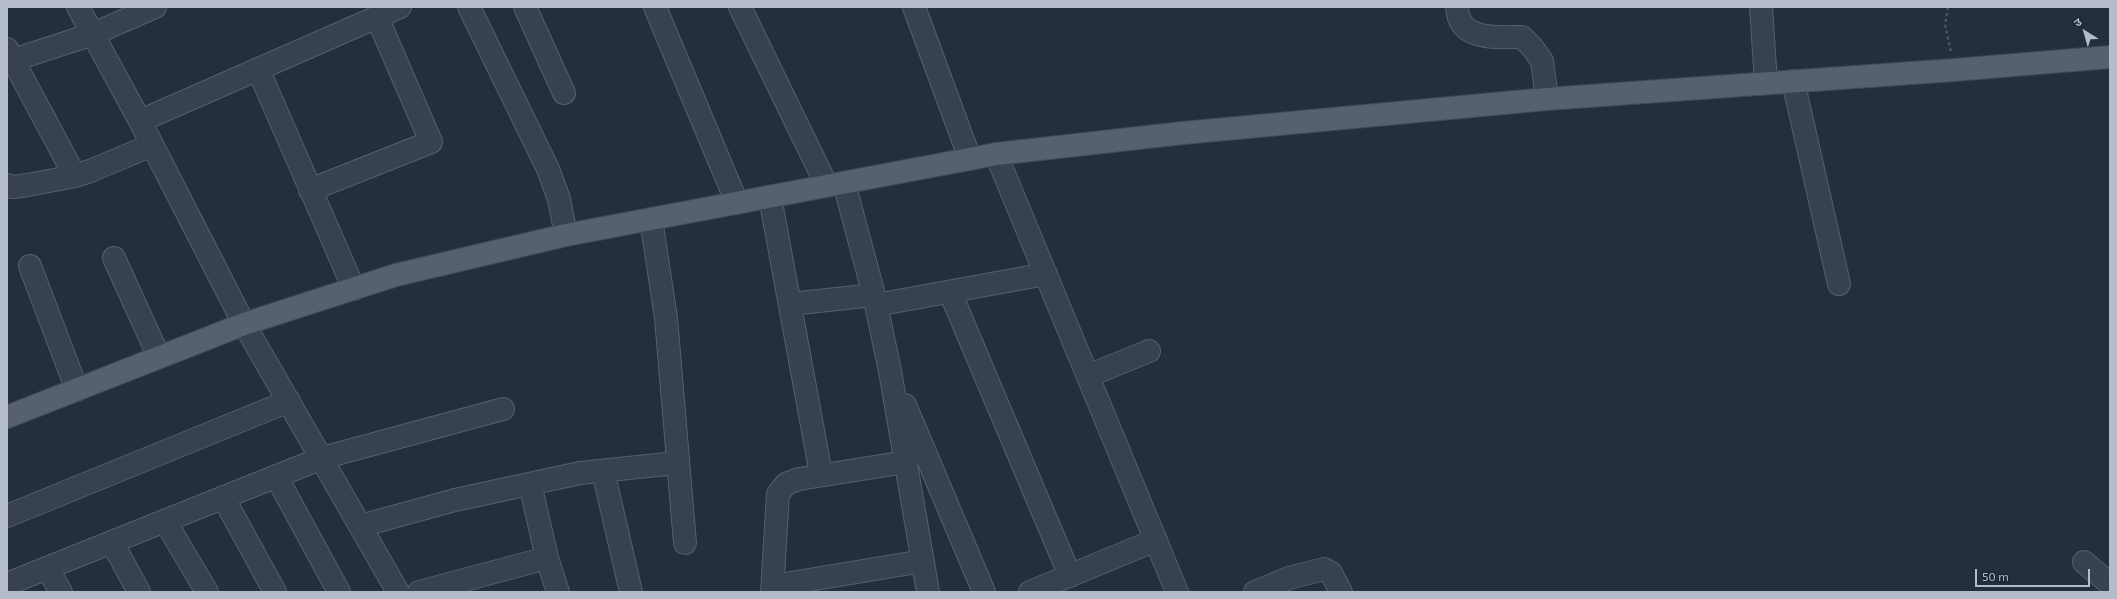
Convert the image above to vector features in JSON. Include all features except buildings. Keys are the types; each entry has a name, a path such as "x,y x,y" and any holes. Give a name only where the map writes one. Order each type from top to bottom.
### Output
{"main road":[{"path":"7,417 244,324 396,276 566,234 996,154 1183,133 1547,99 1954,70 2110,57"}],"street":[{"path":"78,7 140,120 244,324 398,592"},
{"path":"75,176 9,57 93,34 155,7"},
{"path":"140,120 400,7"},
{"path":"469,7 548,169 558,199 566,234"},
{"path":"525,7 564,93"},
{"path":"655,7 737,202"},
{"path":"740,7 836,184 875,300 890,371 928,592"},
{"path":"914,7 970,159"},
{"path":"1457,7 1457,13 1464,27 1483,37 1522,37 1532,47 1542,61 1547,99"},
{"path":"1761,7 1766,83"},
{"path":"310,190 431,142 377,17"},
{"path":"258,69 354,289"},
{"path":"1793,81 1839,284"},
{"path":"7,185 13,187 75,176 152,145"},
{"path":"996,154 1177,592"},
{"path":"770,197 821,474"},
{"path":"651,219 666,318 677,463 685,543"},
{"path":"114,258 159,357"},
{"path":"30,266 77,390"},
{"path":"790,304 875,300 950,292 1046,274"},
{"path":"950,292 1070,576"},
{"path":"1088,376 1149,351"},
{"path":"890,371 984,592"},
{"path":"7,516 289,401"},
{"path":"7,584 322,458 503,409"},
{"path":"906,462 821,474 786,484 778,494 773,589 923,561"},
{"path":"360,526 455,500 580,473 677,463"},
{"path":"603,471 631,592"},
{"path":"276,476 339,592"},
{"path":"530,484 547,558 558,592"},
{"path":"224,497 275,592"},
{"path":"165,521 207,592"},
{"path":"1030,592 1156,540"},
{"path":"112,542 139,592"},
{"path":"419,592 482,584 547,558"},
{"path":"2084,562 2110,584"},
{"path":"48,568 60,592"},
{"path":"1255,592 1289,578 1324,569 1331,573 1341,592"}],"path":[{"path":"1948,7 1945,25 1954,70"}]}
